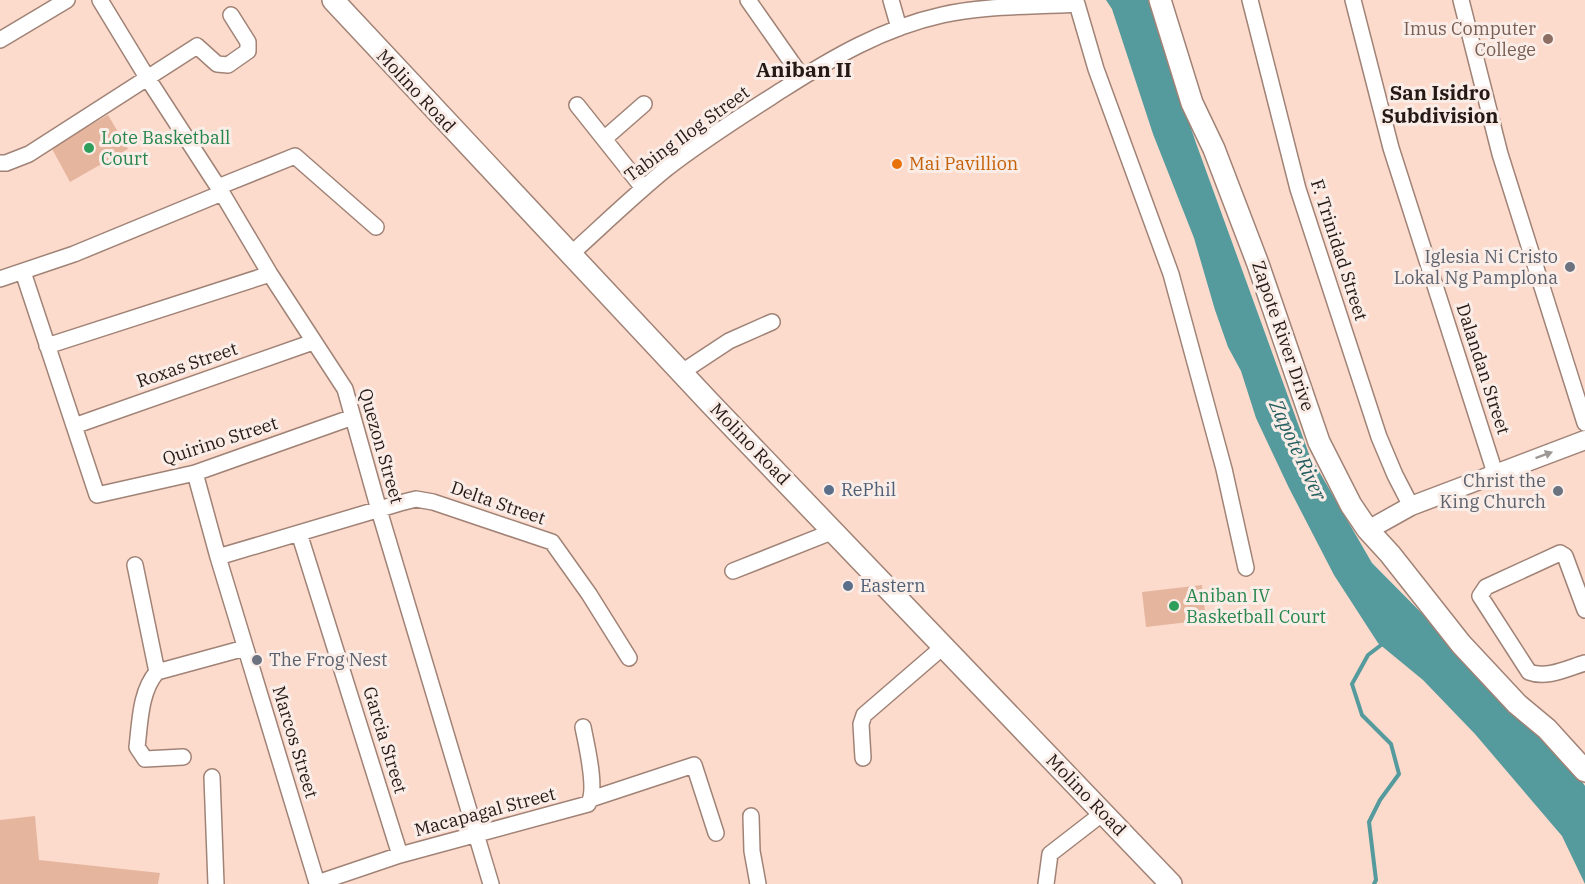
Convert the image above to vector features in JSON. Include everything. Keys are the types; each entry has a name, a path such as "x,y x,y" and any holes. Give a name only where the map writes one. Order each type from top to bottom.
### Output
{"main road":[{"name":"Molino Road","path":"333,0 682,372 1172,884"},
{"name":"Zapote River Drive","path":"1160,0 1192,103 1214,149 1258,264 1319,442 1351,506 1461,644 1517,704 1547,729 1585,771"}],"street":[{"path":"0,40 67,0"},
{"name":"Quezon Street","path":"100,0 270,274 345,388 379,510 491,884"},
{"path":"748,0 802,77"},
{"path":"891,0 899,28"},
{"name":"F. Trinidad Street","path":"1250,0 1298,189 1379,437 1395,476 1411,506"},
{"name":"Dalandan Street","path":"1353,0 1391,148 1496,473"},
{"path":"1461,0 1500,154 1585,423"},
{"name":"Tabing Ilog Street","path":"572,254 643,188 691,151 802,77 856,46 899,28 980,5 1077,4 1096,69 1171,274 1224,469 1246,568"},
{"path":"0,163 29,154 197,46 217,64 228,65 248,51 248,42 231,15"},
{"path":"604,139 644,104"},
{"path":"577,105 643,188"},
{"path":"0,279 74,254 295,156 376,227"},
{"path":"22,272 74,426"},
{"path":"47,346 270,274"},
{"path":"682,372 729,341 772,322"},
{"name":"Roxas Street","path":"74,426 313,342"},
{"name":"Quirino Street","path":"74,426 97,495 195,473 353,417"},
{"path":"1368,530 1411,506 1585,440"},
{"name":"Marcos Street","path":"195,473 218,557 317,883"},
{"name":"Delta Street","path":"218,557 400,503 416,499 433,502 552,542 589,594 629,658"},
{"path":"733,571 834,531"},
{"name":"Garcia Street","path":"299,533 400,855"},
{"path":"1585,610 1565,556 1560,553 1486,587 1480,596 1529,672 1546,675 1585,663"},
{"path":"135,565 157,672"},
{"path":"863,758 861,724 864,715 944,646"},
{"path":"183,757 145,759 137,747 141,708 152,678 157,672 246,648"},
{"path":"583,727 592,785 591,800"},
{"name":"Macapagal Street","path":"317,883 400,855 585,805 591,800 694,765 716,832"},
{"path":"212,777 216,884"},
{"path":"1046,884 1050,854 1103,813"},
{"path":"751,816 752,851 758,884"}],"shaded area":[{"name":"Lote Basketball Court","path":"108,115 128,149 70,182 51,147"},
{"name":"Aniban IV Basketball Court","path":"1202,585 1206,620 1146,627 1142,592"},
{"path":"35,816 39,860 160,873 158,884 0,884 0,820"}],"water":[{"name":"Zapote River","path":"1106,0 1148,0 1196,143 1309,454 1372,563 1565,758 1585,786 1585,884 1562,836 1475,734 1423,680 1378,643 1334,575 1256,418 1241,371 1228,347 1215,310 1194,238 1153,134 1112,9"}],"waterway":[{"path":"1374,884 1376,880 1369,822 1380,800 1399,774 1391,744 1362,715 1352,684 1368,655 1385,642"}],"place":[{"name":"Imus Computer College","path":"1548,39"},
{"name":"Lote Basketball Court","path":"89,148"},
{"name":"Mai Pavillion","path":"897,164"},
{"name":"Iglesia Ni Cristo Lokal Ng Pamplona","path":"1570,267"},
{"name":"RePhil","path":"829,490"},
{"name":"Christ the King Church","path":"1558,491"},
{"name":"Eastern","path":"848,586"},
{"name":"Aniban IV Basketball Court","path":"1174,606"},
{"name":"The Frog Nest","path":"257,660"}],"district":[{"name":"Aniban II","path":"804,70"},
{"name":"San Isidro Subdivision","path":"1440,104"}]}
